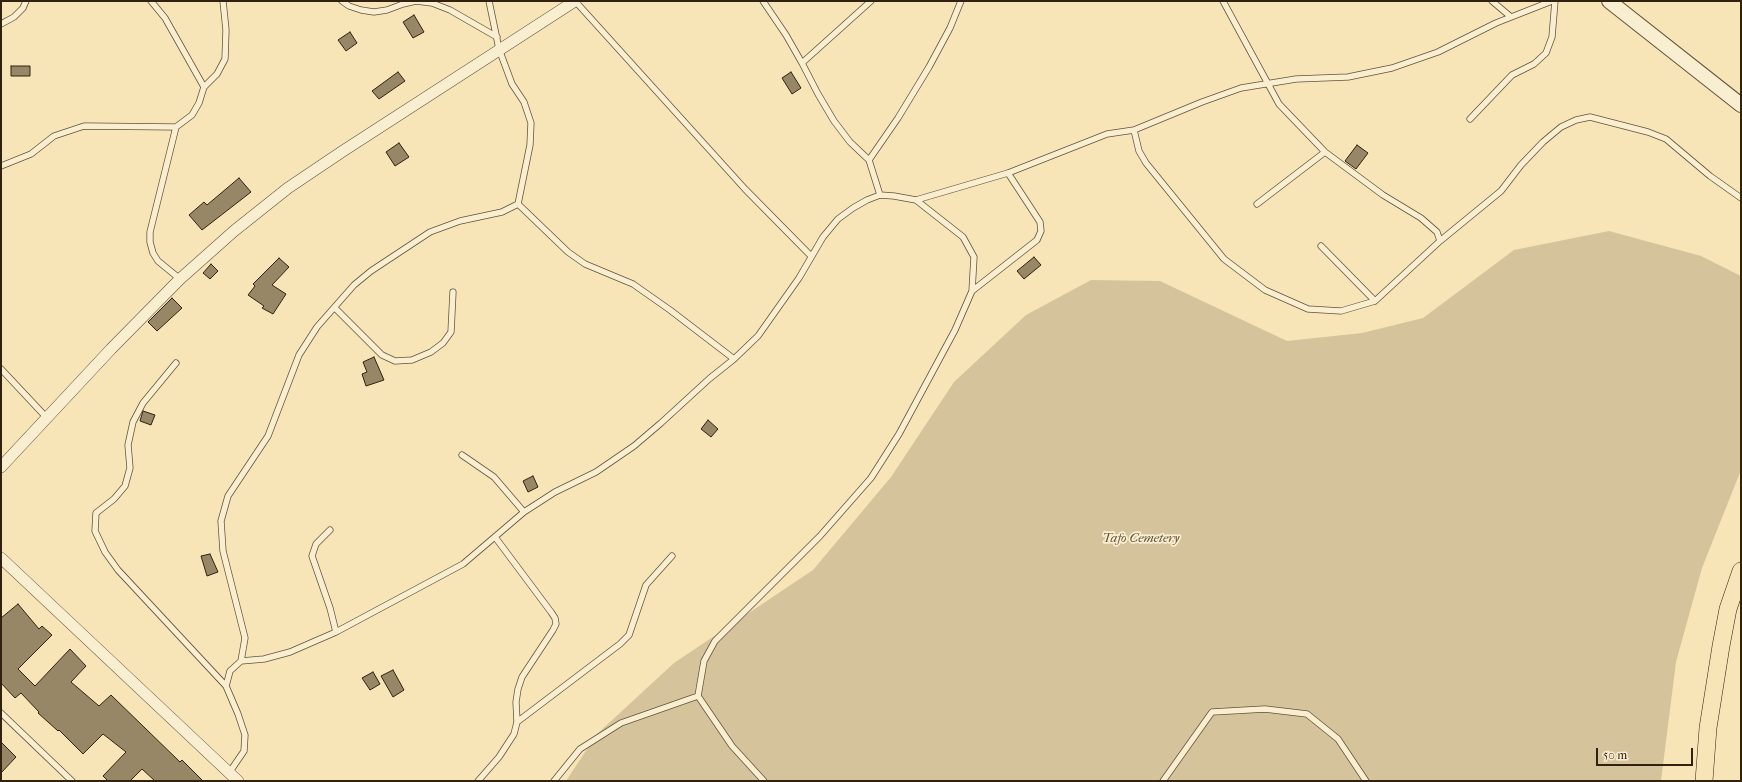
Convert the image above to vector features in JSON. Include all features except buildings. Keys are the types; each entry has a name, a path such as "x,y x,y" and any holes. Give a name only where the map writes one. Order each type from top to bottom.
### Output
{"main road":[{"path":"1704,781 1708,728 1721,646 1728,609 1741,571"}],"street":[{"path":"1,467 111,349 180,279 234,230 288,188 343,151 575,1"},
{"path":"1609,1 1741,105"},
{"path":"1,558 238,781"}],"lane":[{"path":"1,24 14,17 23,8 26,1"},
{"path":"151,1 165,18 204,87"},
{"path":"1,166 31,154 54,136 84,126 176,127 192,115 199,103 204,87 217,74 225,59 226,30 223,1"},
{"path":"342,1 349,6 374,12 387,10 416,1 432,3 450,10 497,37"},
{"path":"489,1 499,49 512,84 524,102 532,123 530,144 518,204"},
{"path":"575,1 745,189 811,256"},
{"path":"763,1 786,35 834,121 850,142 870,160 880,195"},
{"path":"802,63 871,1"},
{"path":"870,160 921,80 950,28 961,1"},
{"path":"1223,1 1266,83 1279,104 1325,152 1383,195 1421,218 1437,232 1440,241"},
{"path":"1492,1 1511,17"},
{"path":"226,686 230,671 241,661 264,659 290,652 336,632 463,564 524,512 555,492 596,472 634,446 709,378 734,359 758,336 799,278 822,237 838,219 867,200 880,195 916,200 1008,173 1107,134 1134,130 1202,102 1241,88 1296,79 1348,77 1392,68 1438,52 1511,17 1553,1 1552,37 1546,53 1534,64 1512,75 1470,119"},
{"path":"1134,130 1139,151 1146,163 1224,259 1265,290 1308,308 1341,311 1375,301 1440,241 1501,191 1521,165 1543,142 1561,127 1576,120 1590,117 1648,132 1666,139 1710,176 1741,198"},
{"path":"176,127 150,232 150,242 153,253 158,261 180,279"},
{"path":"1258,204 1325,152"},
{"path":"972,291 1037,240 1041,231 1040,222 1008,173"},
{"path":"764,781 732,746 698,696 704,661 716,641 820,536 871,478 899,434 955,330 972,291 974,257 963,237 916,200"},
{"path":"241,661 245,638 223,551 221,521 228,496 268,436 299,355 316,327 335,308 354,285 371,271 430,232 460,221 502,212 518,204"},
{"path":"518,204 574,256 585,264 633,284 734,359"},
{"path":"1321,246 1375,301"},
{"path":"335,308 382,356 395,361 412,360 431,352 442,343 451,332 453,292"},
{"path":"176,363 143,403 132,422 128,445 130,468 125,486 114,499 96,513 96,531 105,552 118,570 226,686 245,735 244,751 229,773"},
{"path":"1,369 47,418"},
{"path":"462,455 494,477 524,512"},
{"path":"330,530 316,544 312,556 330,608 336,632"},
{"path":"478,781 509,743 517,722 516,702 522,677 554,630 556,624 551,612 495,537"},
{"path":"517,722 620,644 629,635 646,585 672,556"},
{"path":"554,781 580,749 621,723 698,696"},
{"path":"1163,781 1212,712 1265,709 1307,714 1338,739 1366,781"},
{"path":"1,713 72,781"}],"green space":[{"name":"Tafo Cemetery","path":"1609,231 1701,256 1741,276 1741,470 1702,568 1676,662 1661,781 566,781 597,734 674,663 813,570 891,477 954,382 1026,315 1091,280 1160,281 1287,341 1362,333 1423,318 1514,250"}]}
